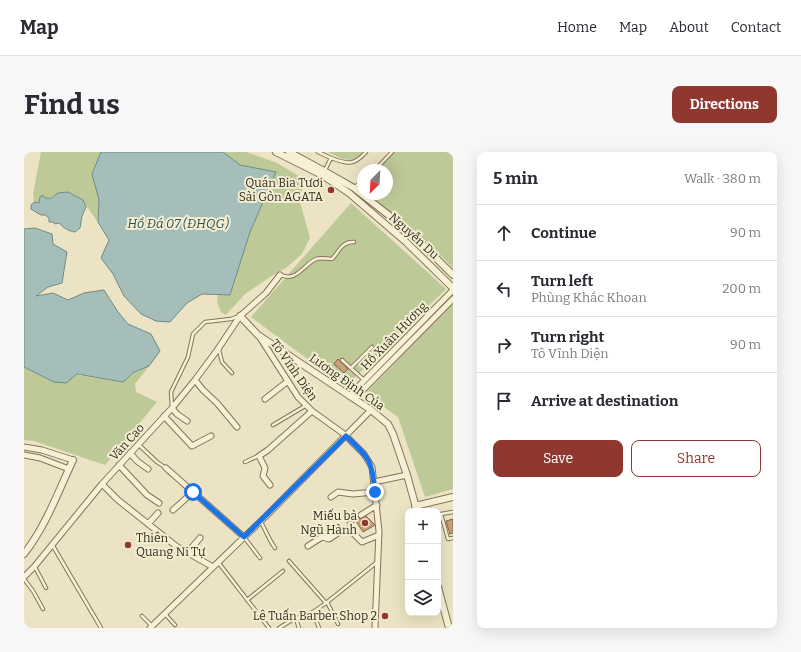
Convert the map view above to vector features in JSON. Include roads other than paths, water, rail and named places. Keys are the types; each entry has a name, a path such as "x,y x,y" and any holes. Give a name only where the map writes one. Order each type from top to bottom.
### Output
{"street":[{"name":"Nguyễn Du","path":"276,152 322,175 349,193 406,242 453,289"},
{"name":"Nguyễn Du","path":"289,152 324,170 354,188 409,231 453,275"},
{"path":"349,193 354,188"},
{"name":"Văn Cao","path":"24,578 102,484 172,408 218,349 240,316 266,293 280,275"},
{"name":"Hồ Xuân Hương","path":"352,398 364,381 453,289"},
{"name":"Hồ Xuân Hương","path":"352,398 453,300"},
{"name":"Lương Định Của","path":"240,316 258,335 371,410 388,424 394,434 416,508"},
{"name":"Tô Vĩnh Diện","path":"258,335 305,406 346,436 369,460 374,474 379,535 376,628"},
{"path":"195,380 217,403 236,427"},
{"path":"265,399 288,381"},
{"path":"172,408 177,414 187,421"},
{"path":"151,627 244,537 371,410"},
{"path":"270,485 263,476 265,468 259,456 268,450 312,411"},
{"path":"164,416 192,446 211,436"},
{"path":"24,447 42,450 73,460 36,539 24,554"},
{"path":"130,454 148,469"},
{"path":"24,455 40,458 69,469"},
{"path":"119,465 159,503"},
{"path":"166,468 244,537"},
{"path":"374,482 407,475"},
{"path":"102,484 118,500 176,546 213,567"},
{"path":"173,510 193,492"},
{"path":"331,497 338,492 353,494 375,492"},
{"path":"419,508 453,498"},
{"path":"361,515 376,505"},
{"path":"148,524 158,513"},
{"path":"308,546 322,537 329,539 341,531 349,529 362,542 379,535"},
{"path":"187,552 200,538"},
{"path":"441,598 449,628"}],"lane":[{"path":"318,152 343,162 354,162 359,160 366,152"},
{"path":"381,164 392,152"},
{"path":"324,170 332,158"},
{"path":"354,188 357,185"},
{"path":"280,275 287,278 298,274 318,258 332,258 344,244 354,242"},
{"path":"172,408 171,392 188,357 193,334 205,322 231,319 240,316"},
{"path":"351,368 372,347"},
{"path":"218,349 222,362 232,373"},
{"path":"342,360 364,381"},
{"path":"273,425 305,406"},
{"path":"138,445 166,468"},
{"path":"245,462 259,456"},
{"path":"453,512 441,514 448,539 453,538"},
{"path":"260,521 275,548"},
{"path":"244,537 260,558"},
{"path":"52,545 101,628"},
{"path":"289,561 326,603 338,624"},
{"path":"218,562 269,628"},
{"path":"279,628 313,612 377,563"},
{"path":"34,567 46,588"},
{"path":"247,600 283,571"},
{"path":"24,578 43,609"},
{"path":"313,612 320,628"},
{"path":"165,614 175,625"},
{"path":"142,616 151,627"},
{"path":"296,619 299,628"}],"water":[{"name":"Hồ Đá 07 (ĐHQG)","path":"101,152 223,152 240,165 276,172 250,232 230,295 202,294 187,303 170,322 156,321 141,314 124,296 113,274 101,258 109,240 98,222 99,200 92,174"},
{"path":"68,192 83,200 86,207 82,216 80,228 75,232 66,229 59,223 55,224 53,222 49,222 49,218 45,215 41,215 31,209 31,205 34,202 39,203 40,197 43,195 45,198 51,198 58,193"},
{"path":"35,228 52,234 53,244 67,252 62,283 48,287 36,296 53,293 68,300 84,293 104,290 118,312 128,324 151,334 160,351 149,366 134,372 123,382 77,374 66,383 54,382 24,367 24,229"}],"place":[{"name":"Quán Bia Tươi Sài Gòn AGATA","path":"331,190"},
{"name":"Miếu bà Ngũ Hành","path":"365,523"},
{"name":"Thiên Quang Ni Tự","path":"128,545"},
{"name":"Lê Tuấn Barber Shop 2","path":"385,616"}]}
